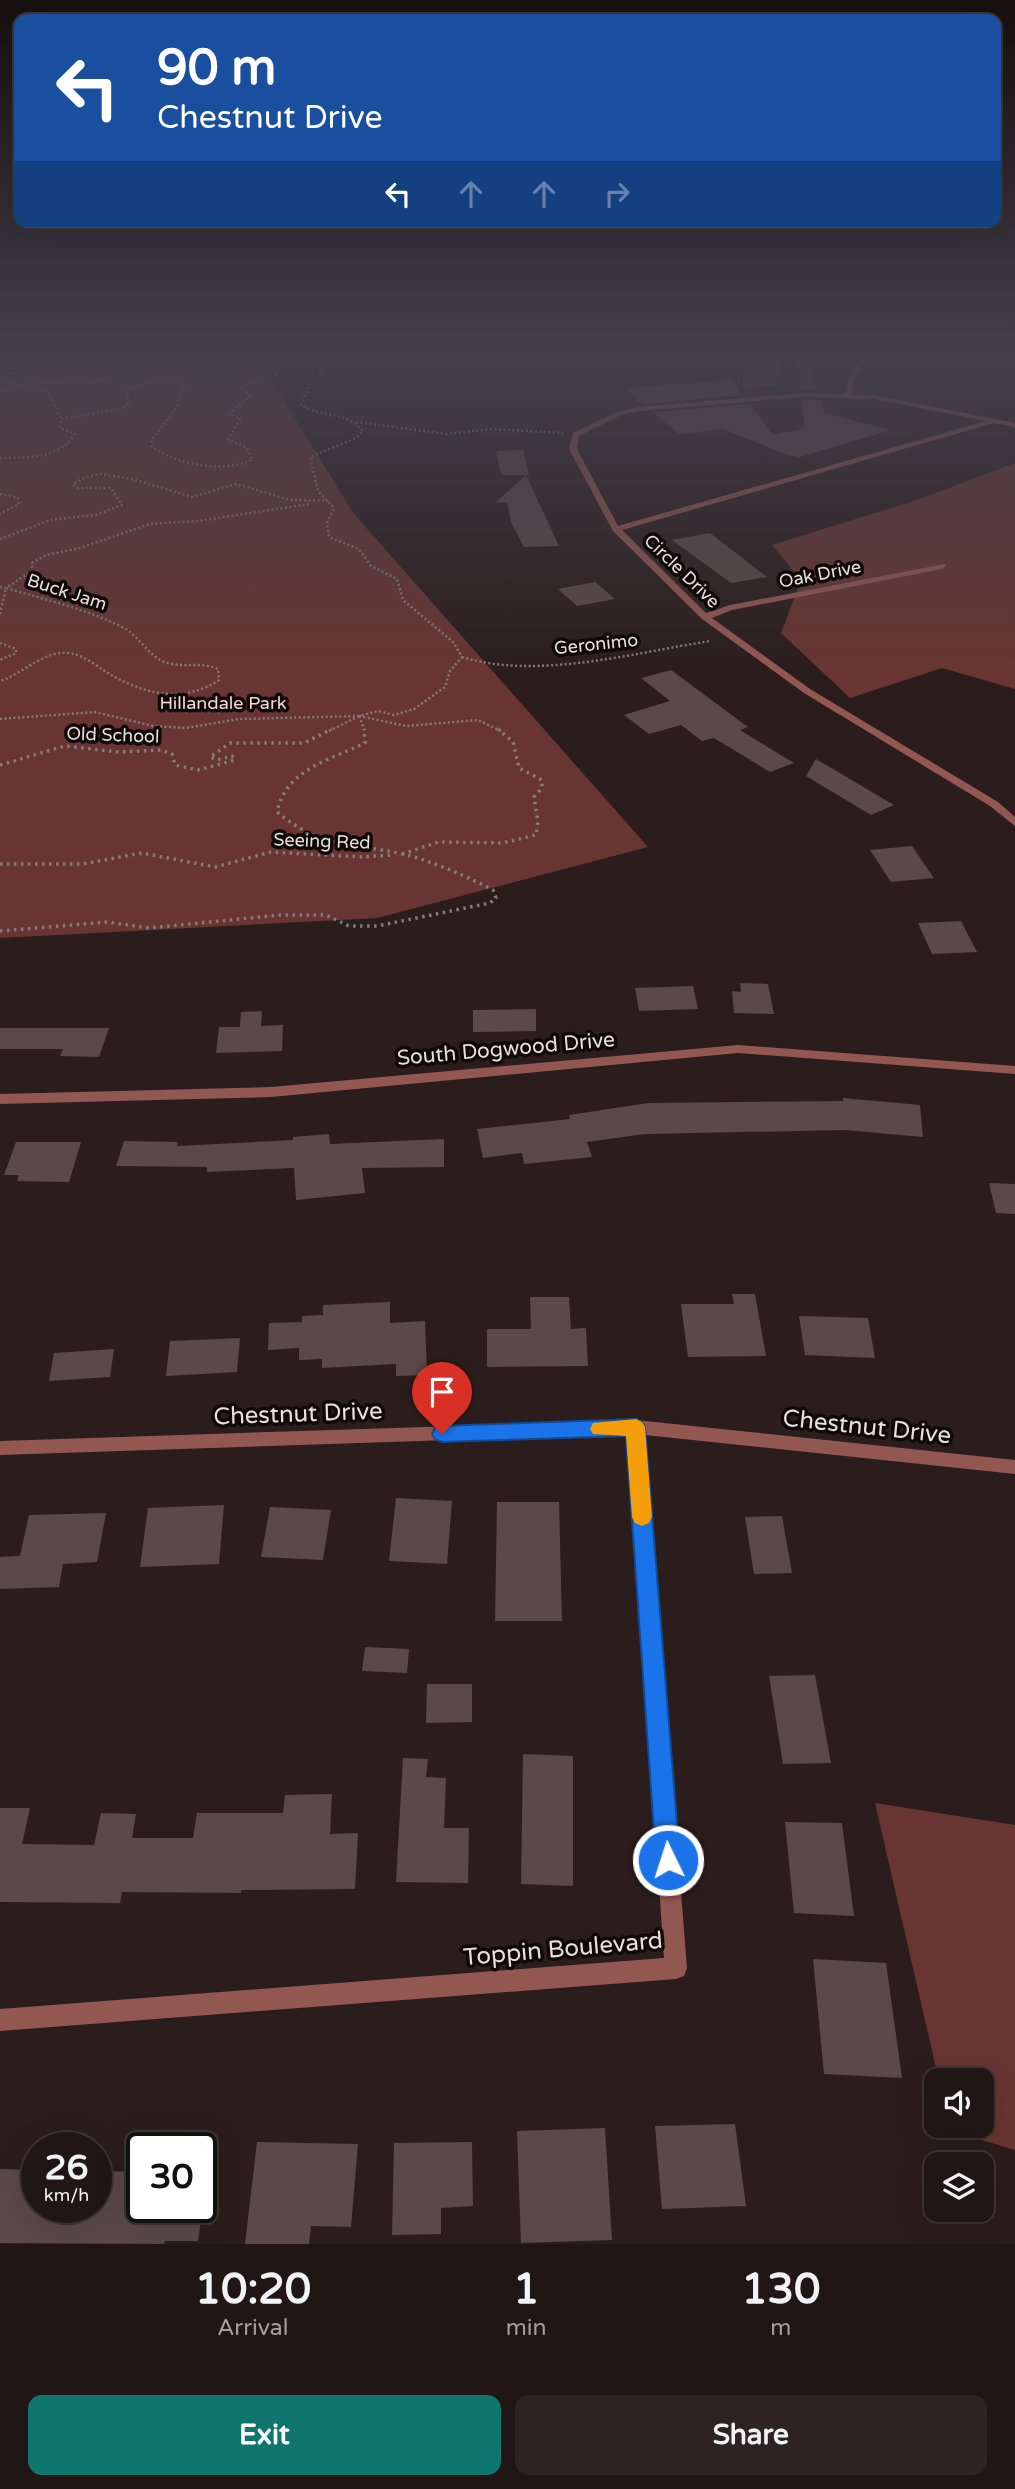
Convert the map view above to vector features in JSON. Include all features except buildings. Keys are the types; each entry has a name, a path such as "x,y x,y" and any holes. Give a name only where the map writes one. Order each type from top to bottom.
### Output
{"street":[{"name":"Circle Drive","path":"580,462 616,528 705,617 807,691 994,804 1015,822"},
{"path":"616,528 851,462"},
{"name":"Oak Drive","path":"705,617 730,608 942,566"},
{"name":"South Dogwood Drive","path":"0,1099 271,1092 738,1049 1015,1070"},
{"name":"Chestnut Drive","path":"0,1448 636,1427 1015,1467"},
{"name":"Toppin Boulevard","path":"0,2020 676,1968 636,1427"}],"path":[{"path":"204,462 248,462"},
{"path":"0,719 95,712 153,726 186,728 239,719 359,716 378,712 394,715 414,709 445,687 450,671 462,657 453,642 403,600 397,579 371,566 359,549 329,537 327,523 334,508 331,501 320,494 316,487 312,462"},
{"path":"0,539 51,520 96,514 122,505 111,488 78,488 73,484 80,478 93,475 139,479 194,497 206,497 222,486 239,484 271,495 312,503"},
{"path":"0,494 18,498 19,504 0,514"},
{"path":"0,587 6,587 32,571 32,563 46,555 80,548 150,524 199,521 331,501"},
{"name":"Buck Jam","path":"0,614 6,587 98,615 128,630 163,662 187,666 207,664 218,669 219,680 197,692 162,694 127,684 78,655 67,653 44,658 0,681"},
{"name":"Geronimo","path":"462,657 492,666 580,662 641,654 732,636"},
{"path":"0,643 16,649 16,653 0,660"},
{"path":"0,931 107,922 149,928 204,920 326,915 349,926 377,926 490,903 496,898 493,890 473,880 401,854 328,845 295,828 277,812 278,800 293,779 365,743 366,733 359,716"},
{"name":"Old School","path":"0,765 65,746 119,752 162,750 172,754 175,765 198,770 235,760 232,756 217,760 210,757 230,743 304,743 359,716"},
{"name":"Seeing Red","path":"0,864 28,859 65,864 95,863 141,853 192,866 218,867 247,854 268,852 342,858 401,854 443,842 483,845 521,842 536,835 538,822 534,797 542,788 542,780 521,773 516,765 513,742 493,725 472,718 452,718 411,727 359,716"}],"green space":[{"name":"Hillandale Park","path":"0,462 322,462 354,514 648,847 377,918 0,938"},
{"path":"1015,463 1015,689 942,668 850,698 781,633 801,580 772,545 917,500"},
{"path":"875,1803 1015,1825 1015,2150 975,2138 994,2138 994,2068 936,2068"}],"slow traffic":[{"path":"600,1429 636,1427 642,1517"}],"route":[{"path":"442,1434 636,1427 668,1860"}]}
